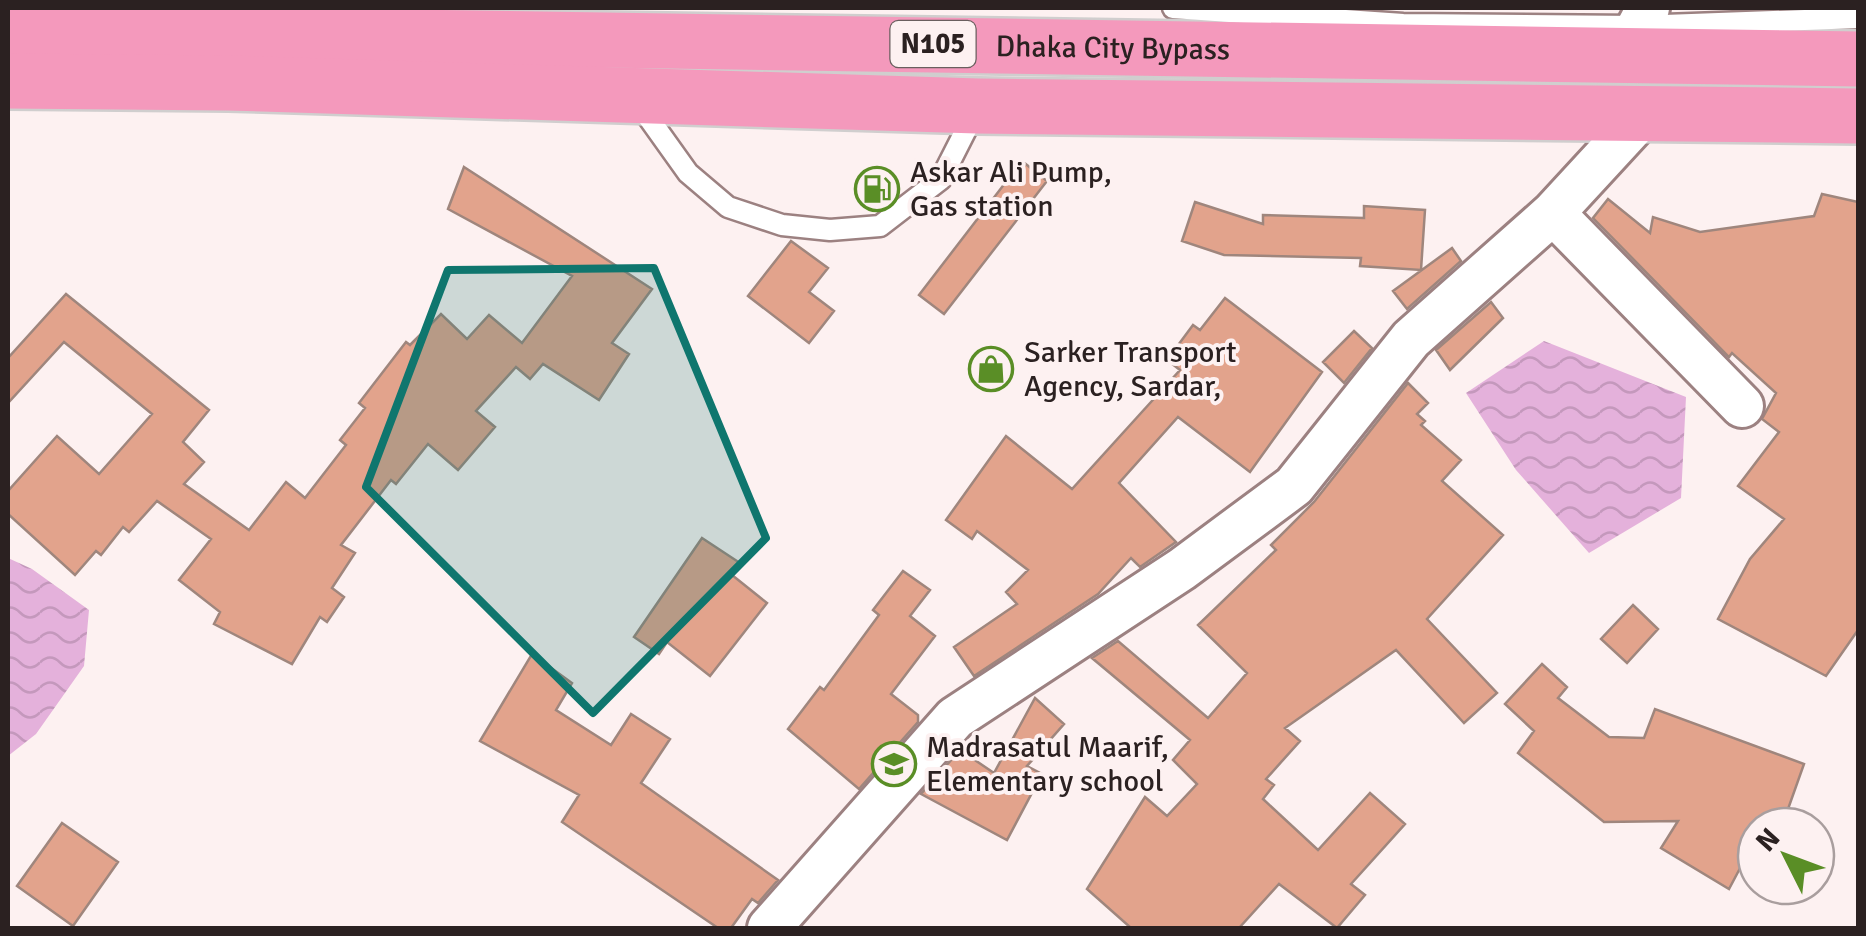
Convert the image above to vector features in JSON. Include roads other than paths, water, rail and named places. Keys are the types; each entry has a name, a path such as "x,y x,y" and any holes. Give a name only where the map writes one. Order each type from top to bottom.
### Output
{"highway":[{"name":"Dhaka City Bypass","path":"8,31 1636,29 1858,59"},
{"path":"8,82 978,106 1858,116"}],"street":[{"path":"769,928 955,718 1182,569 1294,486 1411,340 1552,213 1647,111"},
{"path":"1552,213 1742,406"}],"lane":[{"path":"1173,8 1403,24 1636,29 1858,18"},
{"path":"634,96 688,173 728,207 782,225 830,230 880,226 941,179 978,106"}],"water":[{"path":"1544,341 1686,397 1681,498 1589,553 1516,470 1466,393"},
{"path":"8,558 32,569 89,610 84,666 36,734 8,756"}],"place":[{"name":"Askar Ali Pump, Gas station","path":"877,189"},
{"name":"Sarker Transport Agency, Sardar,","path":"991,369"},
{"name":"Madrasatul Maarif, Elementary school","path":"894,764"}]}
